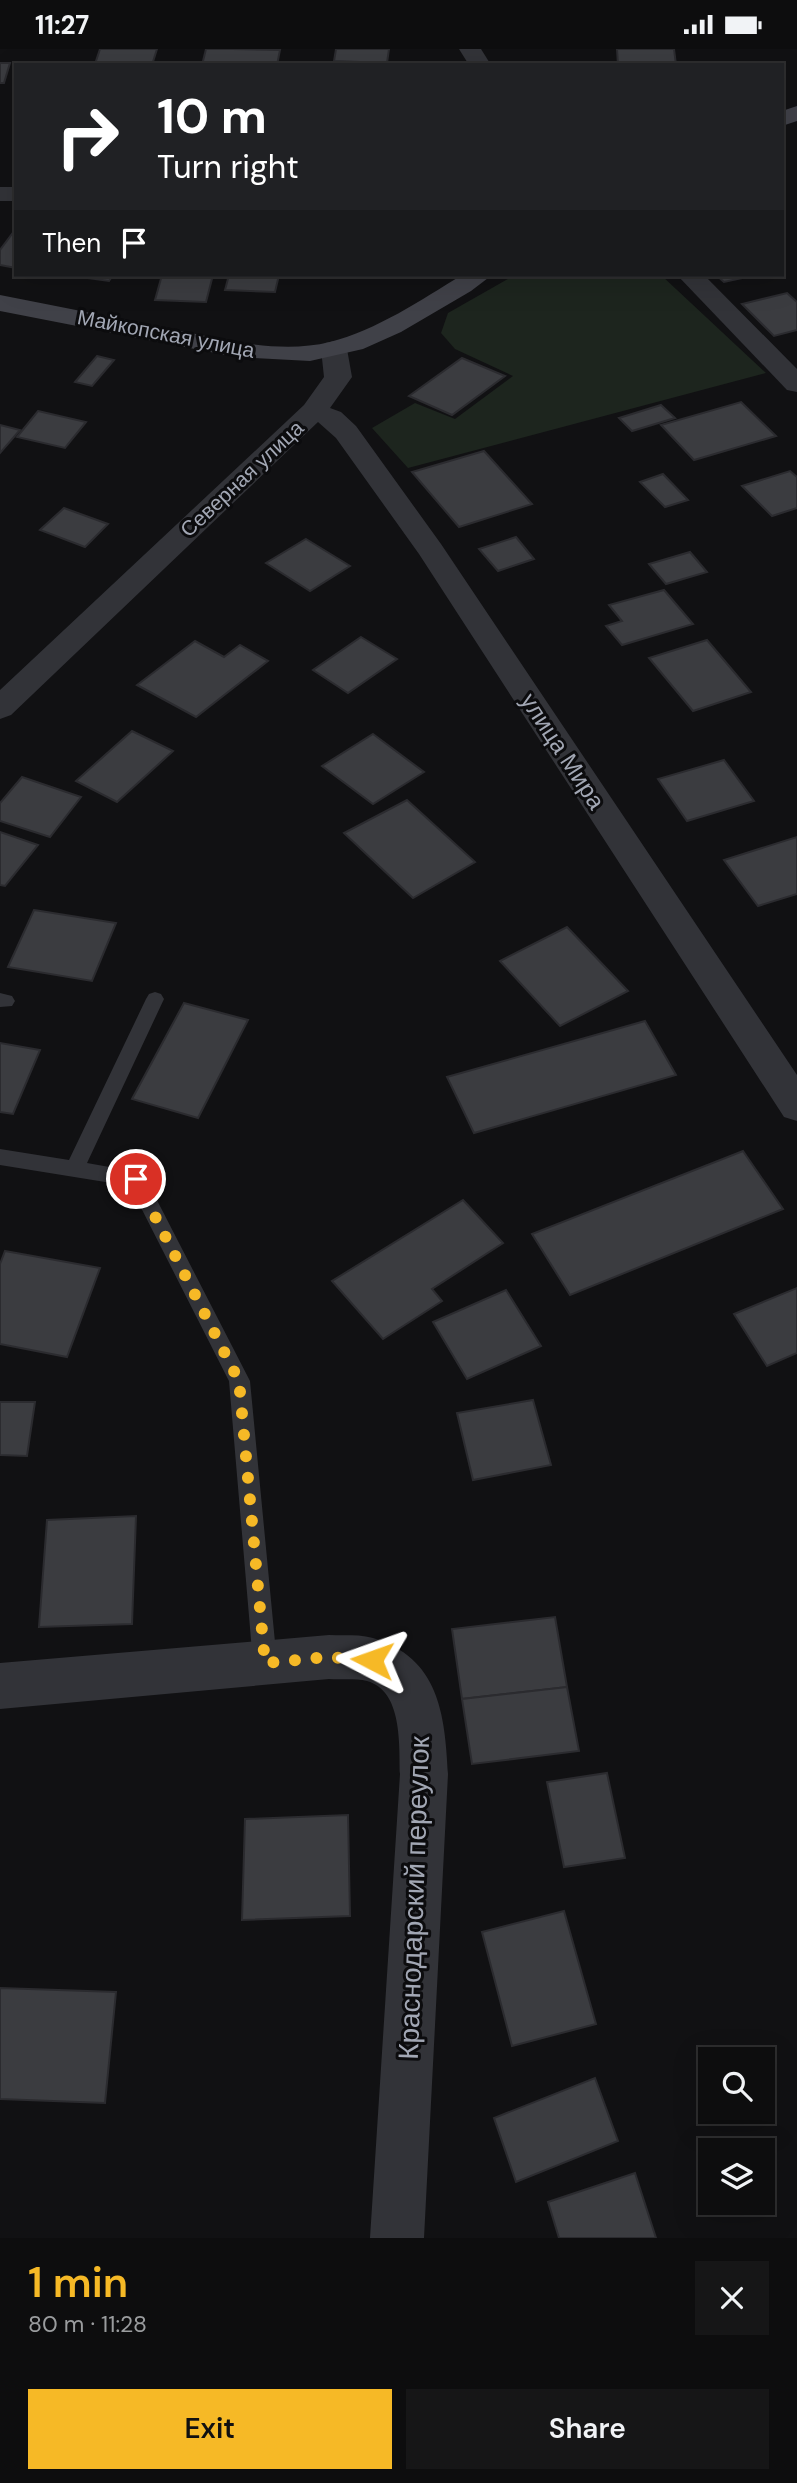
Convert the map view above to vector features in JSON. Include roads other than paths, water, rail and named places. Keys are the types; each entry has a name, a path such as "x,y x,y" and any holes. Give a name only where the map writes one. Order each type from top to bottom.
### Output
{"street":[{"path":"334,349 392,327 476,277"},
{"path":"692,277 797,384"},
{"name":"Майкопская улица","path":"0,303 236,349 271,353 334,349"},
{"name":"Северная улица","path":"0,708 314,411 338,377 334,349"},
{"name":"улица Мира","path":"314,411 331,418 346,432 430,549 797,1106"},
{"name":"Краснодарский переулок","path":"0,1686 328,1657 372,1660 402,1677 421,1715 424,1774 397,2238"}],"lane":[{"path":"75,1169 155,999"},
{"path":"0,1157 136,1179 239,1381 265,1663"}]}
